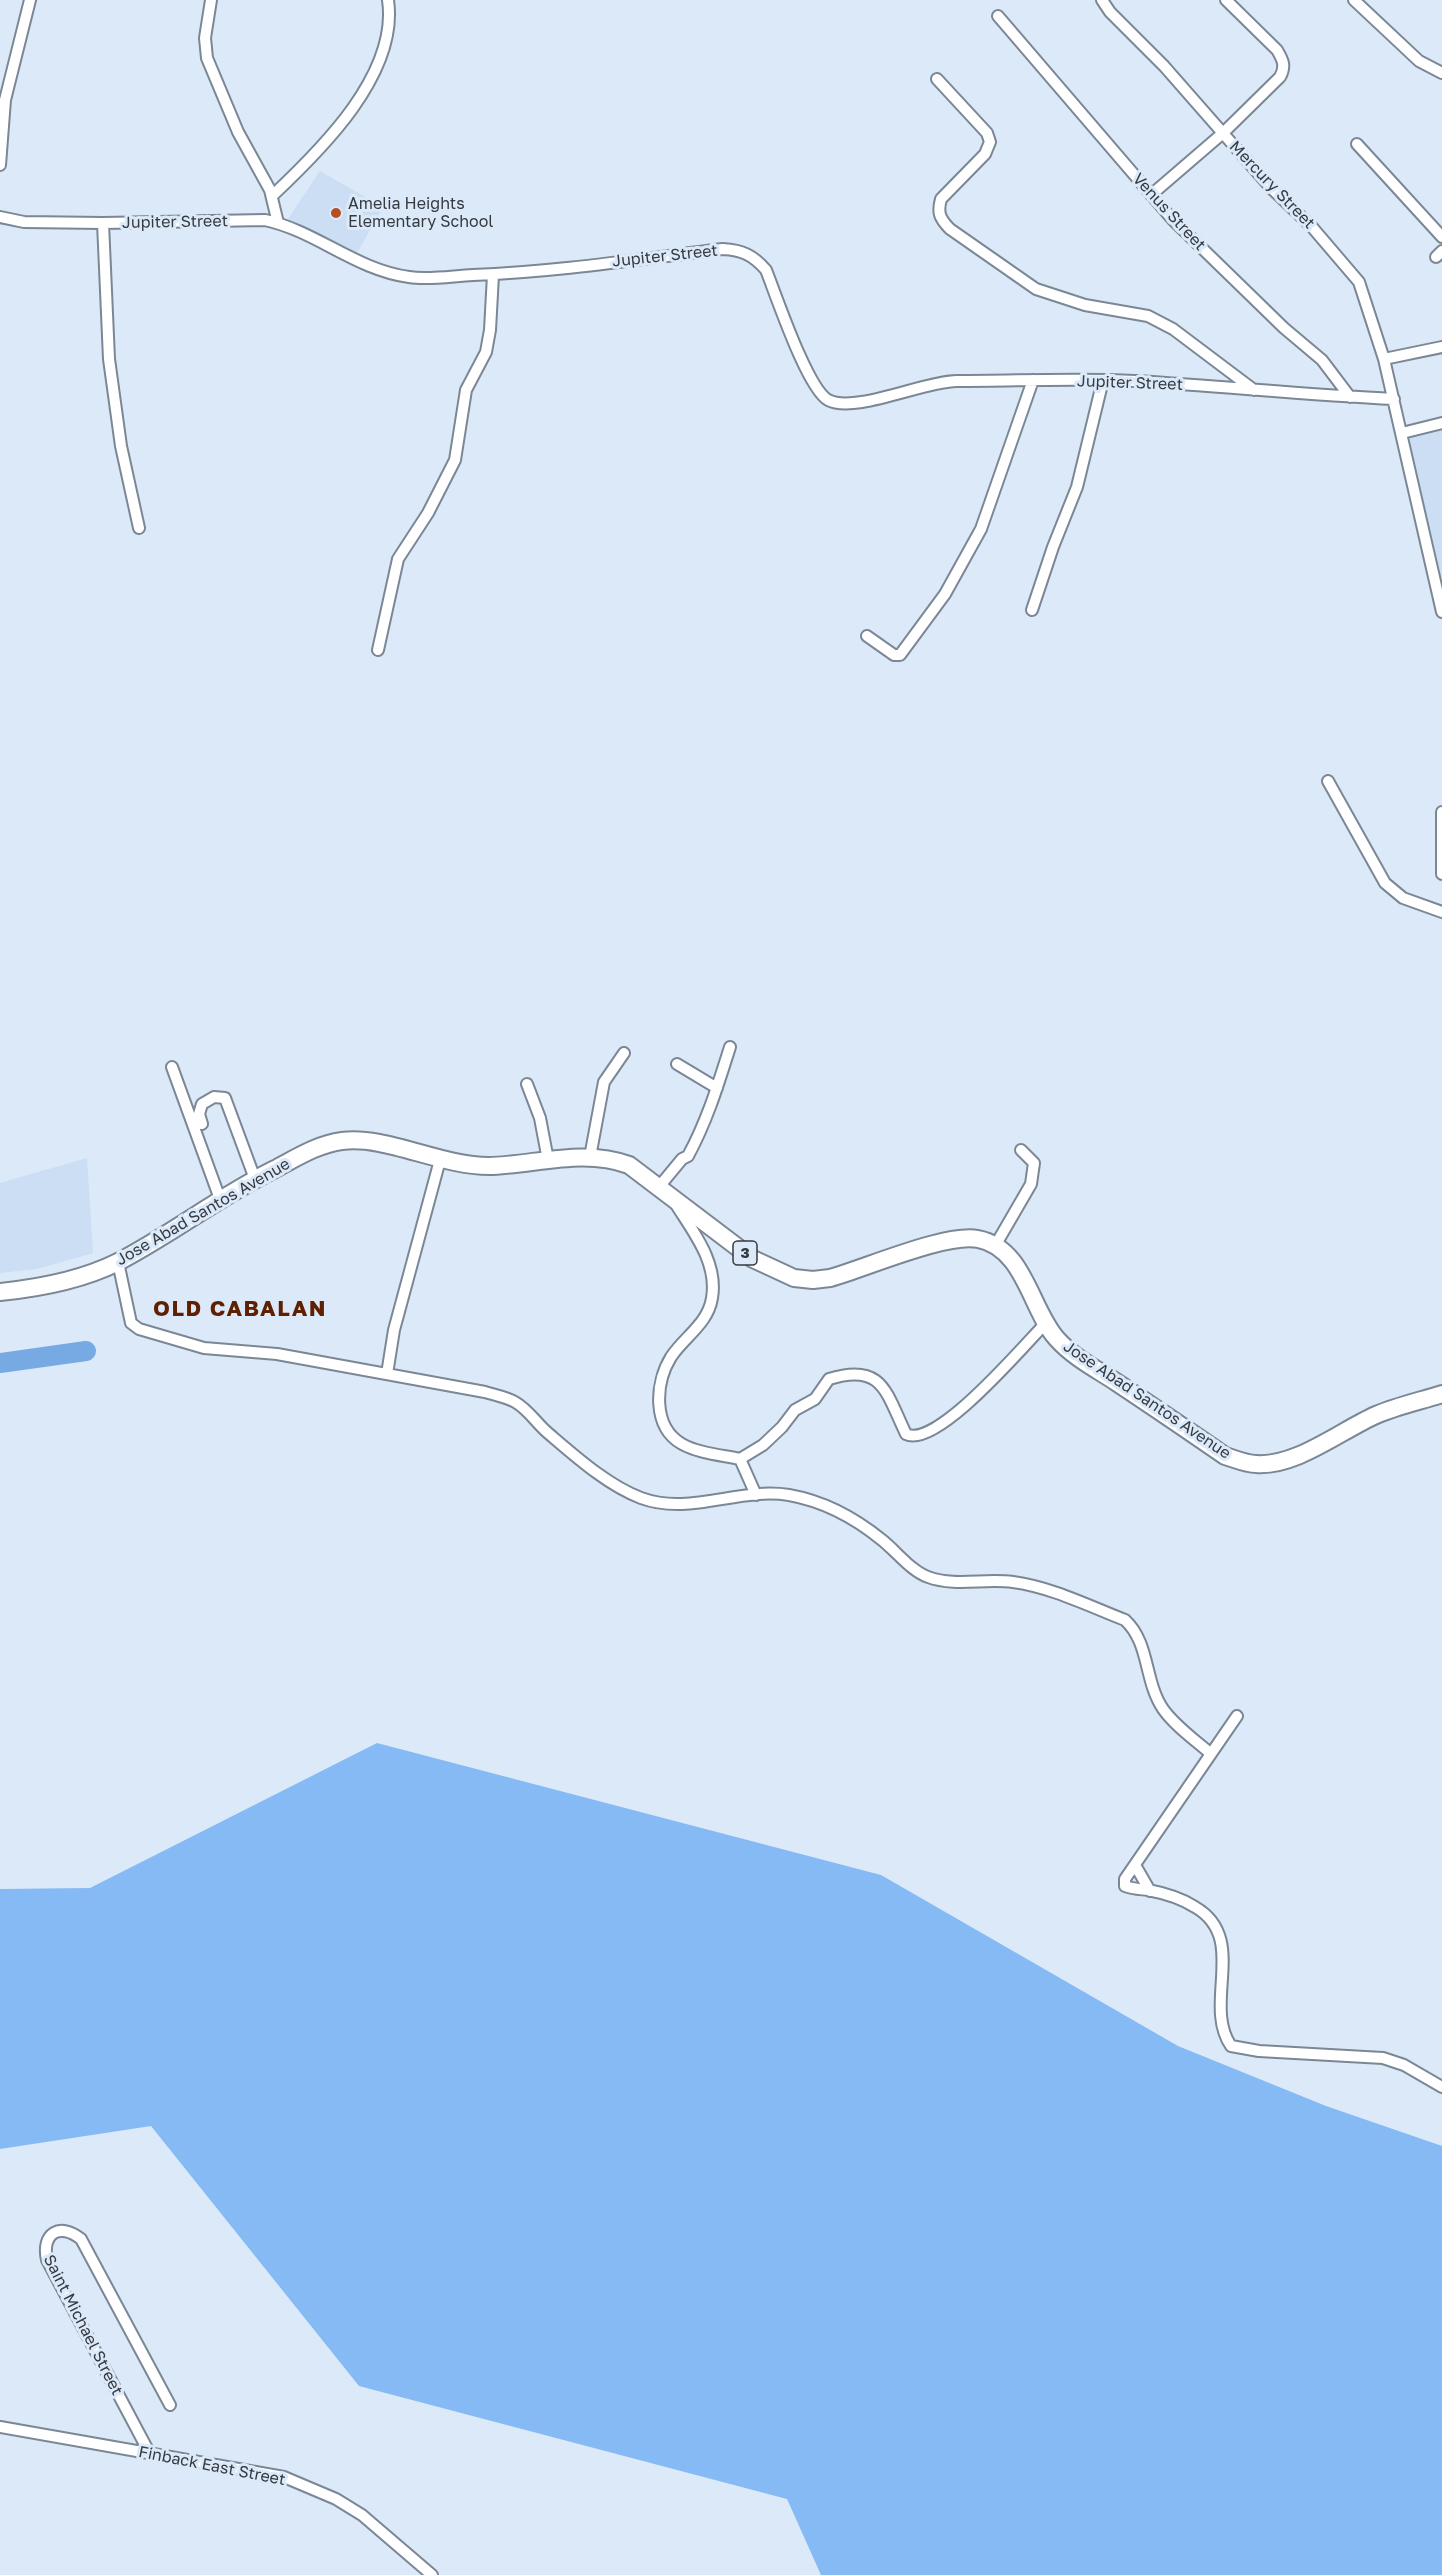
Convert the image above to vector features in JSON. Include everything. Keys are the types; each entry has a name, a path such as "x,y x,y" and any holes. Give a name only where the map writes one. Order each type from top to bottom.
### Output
{"highway":[{"name":"Jose Abad Santos Avenue","path":"0,1292 68,1280 118,1262 255,1179 323,1145 342,1140 366,1141 440,1160 487,1166 590,1157 618,1161 628,1165 753,1259 794,1278 830,1278 957,1239 977,1239 995,1245 1018,1268 1045,1323 1070,1352 1225,1456 1246,1463 1258,1465 1276,1462 1305,1452 1377,1415 1442,1394"}],"street":[{"path":"0,165 5,100 30,0"},
{"path":"211,0 205,38 207,58 238,132 272,196 278,223"},
{"path":"272,196 310,160 341,125 379,64 388,33 388,0"},
{"name":"Mercury Street","path":"1102,0 1271,188 1312,227 1359,282 1384,359 1442,612"},
{"path":"1151,195 1223,133 1280,77 1284,69 1283,59 1277,50 1226,0"},
{"path":"1354,0 1419,61 1442,73"},
{"name":"Venus Street","path":"998,16 1173,220 1275,319 1322,360 1350,397"},
{"path":"938,79 987,133 990,142 985,154 941,199 938,209 940,220 1036,289 1085,305 1148,316 1173,329 1254,391"},
{"path":"1357,144 1442,237"},
{"name":"Jupiter Street","path":"0,217 24,222 103,224 265,220 289,226 342,255 382,271 410,278 493,275 723,249 739,250 755,258 766,270 802,363 827,399 844,404 862,402 947,381 1103,380 1394,399"},
{"path":"103,224 109,359 121,446 139,528"},
{"path":"378,650 398,559 429,513 455,460 466,390 486,352 490,330 493,275"},
{"path":"1384,359 1442,347"},
{"path":"1032,610 1053,547 1077,487 1103,380"},
{"path":"867,636 894,655 900,656 945,594 981,529 1034,381"},
{"path":"1402,433 1442,423"},
{"path":"1328,781 1385,883 1403,898 1442,912"},
{"path":"1442,812 1442,874"},
{"path":"658,1188 682,1159 688,1156 709,1113 730,1047"},
{"path":"590,1157 604,1082 624,1053"},
{"path":"677,1064 717,1088"},
{"path":"172,1066 220,1199"},
{"path":"527,1084 540,1118 548,1160"},
{"path":"202,1124 199,1114 202,1104 214,1097 225,1098 255,1179"},
{"path":"995,1245 1031,1184 1034,1163 1021,1150"},
{"path":"387,1374 394,1330 440,1160"},
{"path":"674,1200 706,1254 711,1273 713,1297 701,1323 670,1358 661,1383 659,1413 669,1431 681,1443 740,1459 763,1445 783,1427 795,1410 815,1399 829,1379 841,1375 865,1374 875,1377 881,1385 906,1434 916,1436 938,1426 962,1408 1045,1323"},
{"path":"118,1262 131,1323 139,1329 204,1348 277,1354 485,1392 514,1401 531,1413 546,1431 611,1483 640,1497 664,1504 696,1504 756,1495 788,1495 837,1510 880,1539 924,1576 944,1582 1012,1582 1038,1587 1125,1620 1135,1629 1141,1641 1151,1685 1163,1709 1211,1754"},
{"path":"740,1459 756,1495"},
{"path":"1237,1716 1125,1878 1125,1886 1179,1898 1197,1907 1209,1918 1220,1936 1224,1957 1221,2024 1231,2046 1258,2051 1383,2058 1404,2065 1442,2087"},
{"path":"1135,1865 1150,1891"},
{"name":"Saint Michael Street","path":"150,2454 47,2260 44,2247 48,2237 58,2231 70,2231 81,2239 170,2405"},
{"name":"Finback East Street","path":"0,2427 284,2477 336,2499 362,2515 432,2575"}],"shaded area":[{"name":"Amelia Heights Elementary School","path":"320,171 383,207 356,255 288,219"},
{"path":"1442,430 1442,610 1407,437"},
{"path":"87,1158 93,1253 37,1269 0,1273 0,1183"},
{"path":"377,1743 881,1875 1178,2046 1326,2106 1442,2146 1442,2575 821,2575 787,2499 359,2386 151,2126 0,2149 0,1889 90,1888"}],"waterway":[{"path":"0,1363 86,1351"}],"place":[{"name":"Amelia Heights Elementary School","path":"336,213"}],"district":[{"name":"OLD CABALAN","path":"240,1309"}]}
